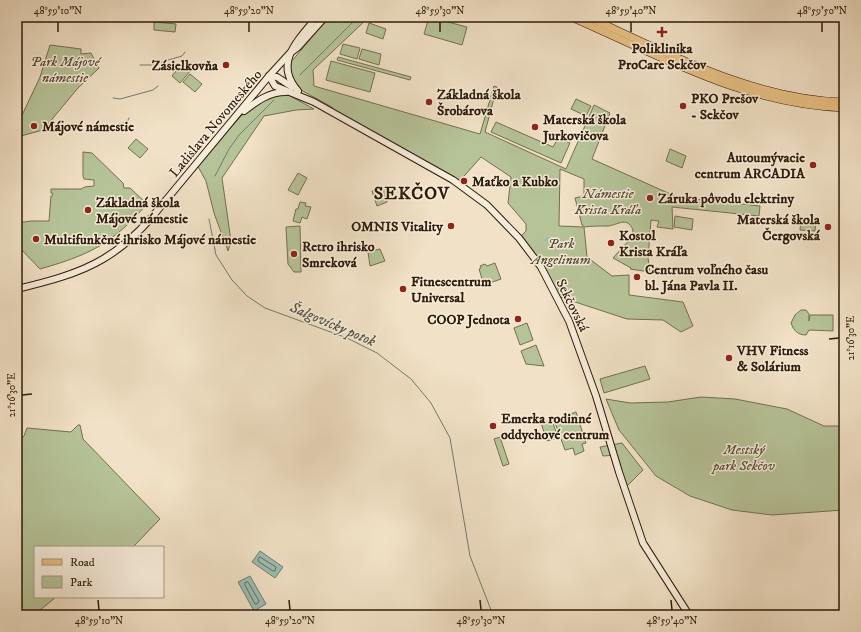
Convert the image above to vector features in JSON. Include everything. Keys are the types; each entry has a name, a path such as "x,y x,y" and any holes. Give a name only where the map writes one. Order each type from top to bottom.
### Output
{"main road":[{"path":"571,17 707,78 739,90 796,104 844,108"},
{"path":"588,17 678,58 741,83 806,99 844,102"}],"street":[{"name":"Ladislava Novomeského","path":"290,53 295,44 317,17"},
{"name":"Ladislava Novomeského","path":"17,289 80,270 102,260 142,228 233,121 269,76 325,17"},
{"name":"Sekčovská","path":"290,53 287,73 290,82 300,92"},
{"name":"Sekčovská","path":"269,76 275,86 314,102"},
{"name":"Sekčovská","path":"269,76 277,78 314,102 453,180 487,205 519,238 540,267 569,320 596,396 619,472 644,546 688,615"},
{"path":"233,121 257,100 268,94 289,92"}],"green space":[{"path":"329,17 369,17 313,70 314,86 480,134 494,86 497,87 485,132 566,169 594,105 610,113 592,159 677,197 760,206 759,216 672,207 673,229 657,227 659,221 651,220 648,258 650,272 630,269 631,268 613,258 632,237 633,230 628,223 622,222 611,226 584,227 587,257 612,276 629,275 629,295 683,302 693,326 681,332 663,320 627,319 560,297 519,238 526,231 526,224 508,203 511,177 481,157 458,183 336,115 332,107 296,87 289,68 291,62","holes":["560,169 584,179 584,196 575,198 583,227 559,226"]},
{"path":"429,17 467,27 462,45 424,34"},
{"path":"154,22 176,24 175,32 154,30"},
{"path":"369,23 386,29 383,39 366,33"},
{"path":"343,44 360,48 357,59 340,54"},
{"name":"Park Májové námestie","path":"50,45 81,49 81,54 91,53 99,68 78,88 43,130 17,137 17,126 40,77"},
{"path":"362,49 381,54 379,65 359,59"},
{"path":"338,57 411,77 410,80 337,60"},
{"path":"331,61 375,73 370,92 326,80"},
{"path":"183,62 191,70 180,83 172,76"},
{"path":"190,74 202,84 195,92 183,82"},
{"path":"283,92 314,109 296,110 264,116 222,178 231,241 228,251 214,213 206,181 196,163 248,109 265,97"},
{"path":"576,99 591,106 586,116 571,109"},
{"path":"496,122 553,147 558,138 570,143 561,163 491,132"},
{"path":"136,139 148,149 140,158 128,148"},
{"path":"670,149 686,156 682,168 666,161"},
{"path":"83,152 92,153 123,183 124,188 130,188 147,204 122,230 100,246 71,259 40,269 17,245 17,223 49,221 51,196 53,194 51,193 51,189 81,189 94,186 94,180 84,179 83,176"},
{"path":"298,173 307,178 298,195 288,190"},
{"path":"387,187 387,202 377,206 372,191"},
{"path":"300,202 306,203 305,206 311,207 307,219 302,217 300,223 293,221 296,209 298,209"},
{"path":"675,216 693,219 692,230 674,227"},
{"path":"801,218 816,219 815,231 800,230"},
{"name":"Retro ihrisko Smreková","path":"300,226 301,272 294,272 288,264 286,227"},
{"path":"380,249 385,261 370,266 368,252"},
{"path":"495,263 501,279 484,285 479,269 481,268 480,266 485,264 487,266"},
{"path":"801,310 806,310 809,314 809,321 810,315 833,315 833,331 809,330 806,335 799,333 793,328 791,323 795,315"},
{"path":"527,323 533,340 520,345 514,328"},
{"path":"536,345 544,366 526,364 521,351"},
{"path":"645,366 650,379 604,393 600,379"},
{"name":"Mestský park Sekčov","path":"701,397 735,399 787,409 824,426 844,426 844,510 772,515 732,510 690,496 656,476 619,430 606,399 630,403 668,402"},
{"path":"576,412 586,443 582,444 584,451 575,455 573,448 565,450 554,420"},
{"path":"552,420 558,438 547,441 541,423"},
{"path":"78,425 80,425 83,439 160,519 134,546 34,546 34,598 55,598 34,615 17,615 17,442 24,436 27,428 71,432"},
{"path":"500,437 509,464 503,466 494,439"},
{"path":"622,443 643,470 625,488 616,455 603,456 600,447"}],"water":[{"path":"260,551 283,567 275,578 252,562"},
{"path":"250,576 266,604 254,611 238,582"}],"waterway":[{"name":"Šalgovícky potok","path":"300,75 358,17"},
{"path":"140,65 151,65 182,56 185,52"},
{"path":"113,98 120,99 153,90 158,86"},
{"name":"Šalgovícky potok","path":"215,176 229,149 239,135 274,100"},
{"path":"86,131 90,132 127,122 129,118"},
{"name":"Šalgovícky potok","path":"209,219 216,255 232,280 247,296 265,308 347,338 377,353 411,379 431,403 450,438 470,556 493,615"},
{"path":"548,239 547,240 551,242"}],"place":[{"name":"Poliklinika ProCare Sekčov","path":"662,32"},
{"name":"Zásielkovňa","path":"226,65"},
{"name":"Základná škola Šrobárova","path":"429,102"},
{"name":"PKO Prešov - Sekčov","path":"683,106"},
{"name":"Májové námestie","path":"34,126"},
{"name":"Materská škola Jurkovičova","path":"535,127"},
{"name":"Autoumývacie centrum ARCADIA","path":"813,165"},
{"name":"Maťko a Kubko","path":"464,181"},
{"name":"Záruka pôvodu elektriny","path":"650,198"},
{"name":"Základná škola Májové námestie","path":"88,210"},
{"name":"OMNIS Vitality","path":"451,226"},
{"name":"Materská škola Čergovská","path":"828,227"},
{"name":"Multifunkčné ihrisko Májové námestie","path":"36,239"},
{"name":"Kostol Krista Kráľa","path":"611,243"},
{"name":"Retro ihrisko Smreková","path":"294,254"},
{"name":"Centrum voľného času bl. Jána Pavla II.","path":"637,277"},
{"name":"Fitnescentrum Universal","path":"403,289"},
{"name":"COOP Jednota","path":"518,319"},
{"name":"VHV Fitness & Solárium","path":"729,358"},
{"name":"Emerka rodinné oddychové centrum","path":"493,426"}],"district":[{"name":"SEKČOV","path":"412,193"}],"park label":[{"name":"Námestie Krista Kráľa","path":"608,202"},
{"name":"Park Angelinum","path":"561,252"}]}
